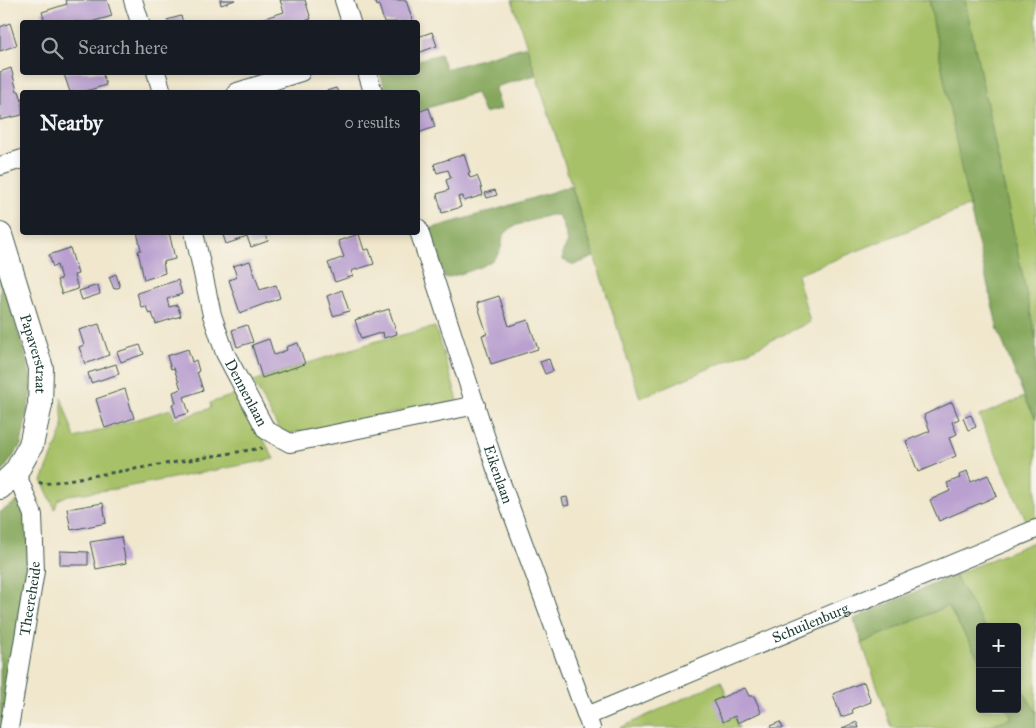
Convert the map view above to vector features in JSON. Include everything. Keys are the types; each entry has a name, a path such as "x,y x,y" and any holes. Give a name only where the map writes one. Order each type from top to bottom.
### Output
{"street":[{"path":"133,0 139,20"},
{"path":"344,0 350,20"},
{"path":"157,75 161,90"},
{"path":"243,90 291,75"},
{"path":"368,75 373,90"},
{"path":"0,166 20,160"},
{"name":"Eikenlaan","path":"420,234 495,466 589,722"},
{"name":"Papaverstraat","path":"0,235 41,368 40,405 31,445 8,480"},
{"name":"Dennenlaan","path":"195,235 212,315 225,353 266,430 290,443"},
{"path":"290,443 476,405"},
{"name":"Theereheide","path":"8,480 33,514 35,571 9,728"},
{"name":"Schuilenburg","path":"589,722 1036,529"}],"path":[{"path":"8,480 43,484 290,443"}],"green space":[{"path":"512,0 929,0 969,206 797,275 810,322 745,353 640,398"},
{"path":"929,0 965,0 1036,340 1036,419 1026,401 998,330 963,178"},
{"path":"965,0 1036,0 1036,340"},
{"path":"527,46 536,75 498,86 495,89 501,109 484,113 476,93 420,110 420,90 385,90 381,75 420,75 420,59 440,54 446,69"},
{"path":"571,186 594,257 574,265 563,260 563,251 568,242 563,224 558,215 550,215 514,226 503,235 499,252 488,263 445,278 429,229"},
{"path":"0,277 27,360 32,386 21,445 0,475"},
{"path":"435,327 458,400 450,404 437,404 289,434 280,431 253,381 377,341"},
{"path":"239,393 274,459 115,489 68,495 58,500 55,509 42,481 63,429 61,397 75,438 171,409 175,420 211,408 210,403"},
{"path":"1024,397 1036,419 1036,518 1027,522 979,416"},
{"path":"21,499 36,525 4,728 0,728 0,512"},
{"path":"1036,541 1036,712 1021,688 1021,623 983,623 954,575"},
{"path":"954,575 983,623 976,623 976,654 948,606 862,643 854,619"},
{"path":"948,606 976,654 976,713 1010,713 1013,718 980,728 892,728 862,643"},
{"path":"721,681 739,728 620,728"},
{"path":"1021,688 1036,712 1036,728 980,728 1012,718 1009,713 1021,713"}],"building":[{"path":"66,0 107,0 112,16 98,20 44,20 42,12 67,4"},
{"path":"220,0 235,0 221,5"},
{"path":"280,0 305,0 311,19 258,20 284,12"},
{"path":"375,0 406,0 412,20 383,20 379,5 377,6"},
{"path":"181,16 182,20 167,20"},
{"path":"10,23 17,45 0,51 0,27"},
{"path":"432,32 437,46 420,52 420,36"},
{"path":"11,68 17,91 20,94 20,115 0,120 0,72"},
{"path":"64,75 103,75 106,85 90,90 69,90"},
{"path":"429,108 435,127 420,132 420,111"},
{"path":"464,154 470,178 477,176 483,195 464,201 463,196 458,197 461,207 442,213 437,194 449,190 446,180 451,178 448,170 437,173 434,164"},
{"path":"495,190 497,195 487,198 485,193"},
{"path":"138,235 170,235 175,259 163,262 165,273 144,280 138,251 141,250"},
{"path":"223,235 266,235 268,241 251,247 247,237 226,244"},
{"path":"359,235 364,250 369,249 374,264 351,271 353,276 335,282 328,263 344,257 338,241"},
{"path":"70,248 78,274 74,275 78,289 62,294 57,280 61,279 57,265 53,267 49,255"},
{"path":"250,261 260,290 276,285 280,298 240,313 229,280 237,277 233,266"},
{"path":"116,274 120,287 114,289 109,277"},
{"path":"178,280 182,294 167,299 169,307 177,305 181,316 156,324 152,313 149,314 146,306 141,307 137,293"},
{"path":"98,285 100,294 82,300 79,291"},
{"path":"342,290 349,311 333,316 327,296"},
{"path":"499,296 509,326 528,320 538,349 491,364 482,335 487,334 477,303"},
{"path":"389,309 397,334 384,338 383,332 361,339 355,320"},
{"path":"99,324 109,355 85,364 79,347 84,345 79,330"},
{"path":"247,325 253,342 237,347 232,330"},
{"path":"269,339 274,355 287,350 286,347 298,343 305,364 262,378 252,345"},
{"path":"140,345 144,354 121,362 117,352"},
{"path":"188,349 192,362 196,360 199,371 197,372 203,390 184,397 189,413 176,417 172,404 176,403 173,392 181,389 174,368 171,369 167,356"},
{"path":"549,359 553,371 545,374 540,362"},
{"path":"116,364 119,374 91,383 88,373"},
{"path":"125,389 134,418 105,428 96,399"},
{"path":"952,402 959,419 952,422 957,434 949,438 956,456 918,472 906,441 930,431 924,415"},
{"path":"971,415 976,427 968,430 963,418"},
{"path":"967,471 971,482 988,475 997,496 939,521 930,500 950,491 947,483 960,478 959,475"},
{"path":"567,497 569,505 564,506 562,498"},
{"path":"103,503 106,523 71,530 67,509"},
{"path":"121,537 126,563 96,569 90,542"},
{"path":"60,551 88,552 88,565 60,565"},
{"path":"864,682 871,702 852,709 853,713 841,717 833,694"},
{"path":"745,688 749,696 754,696 761,712 738,723 735,716 723,722 713,701"},
{"path":"780,722 783,728 771,728 770,726"},
{"path":"857,722 859,728 842,728"}]}
